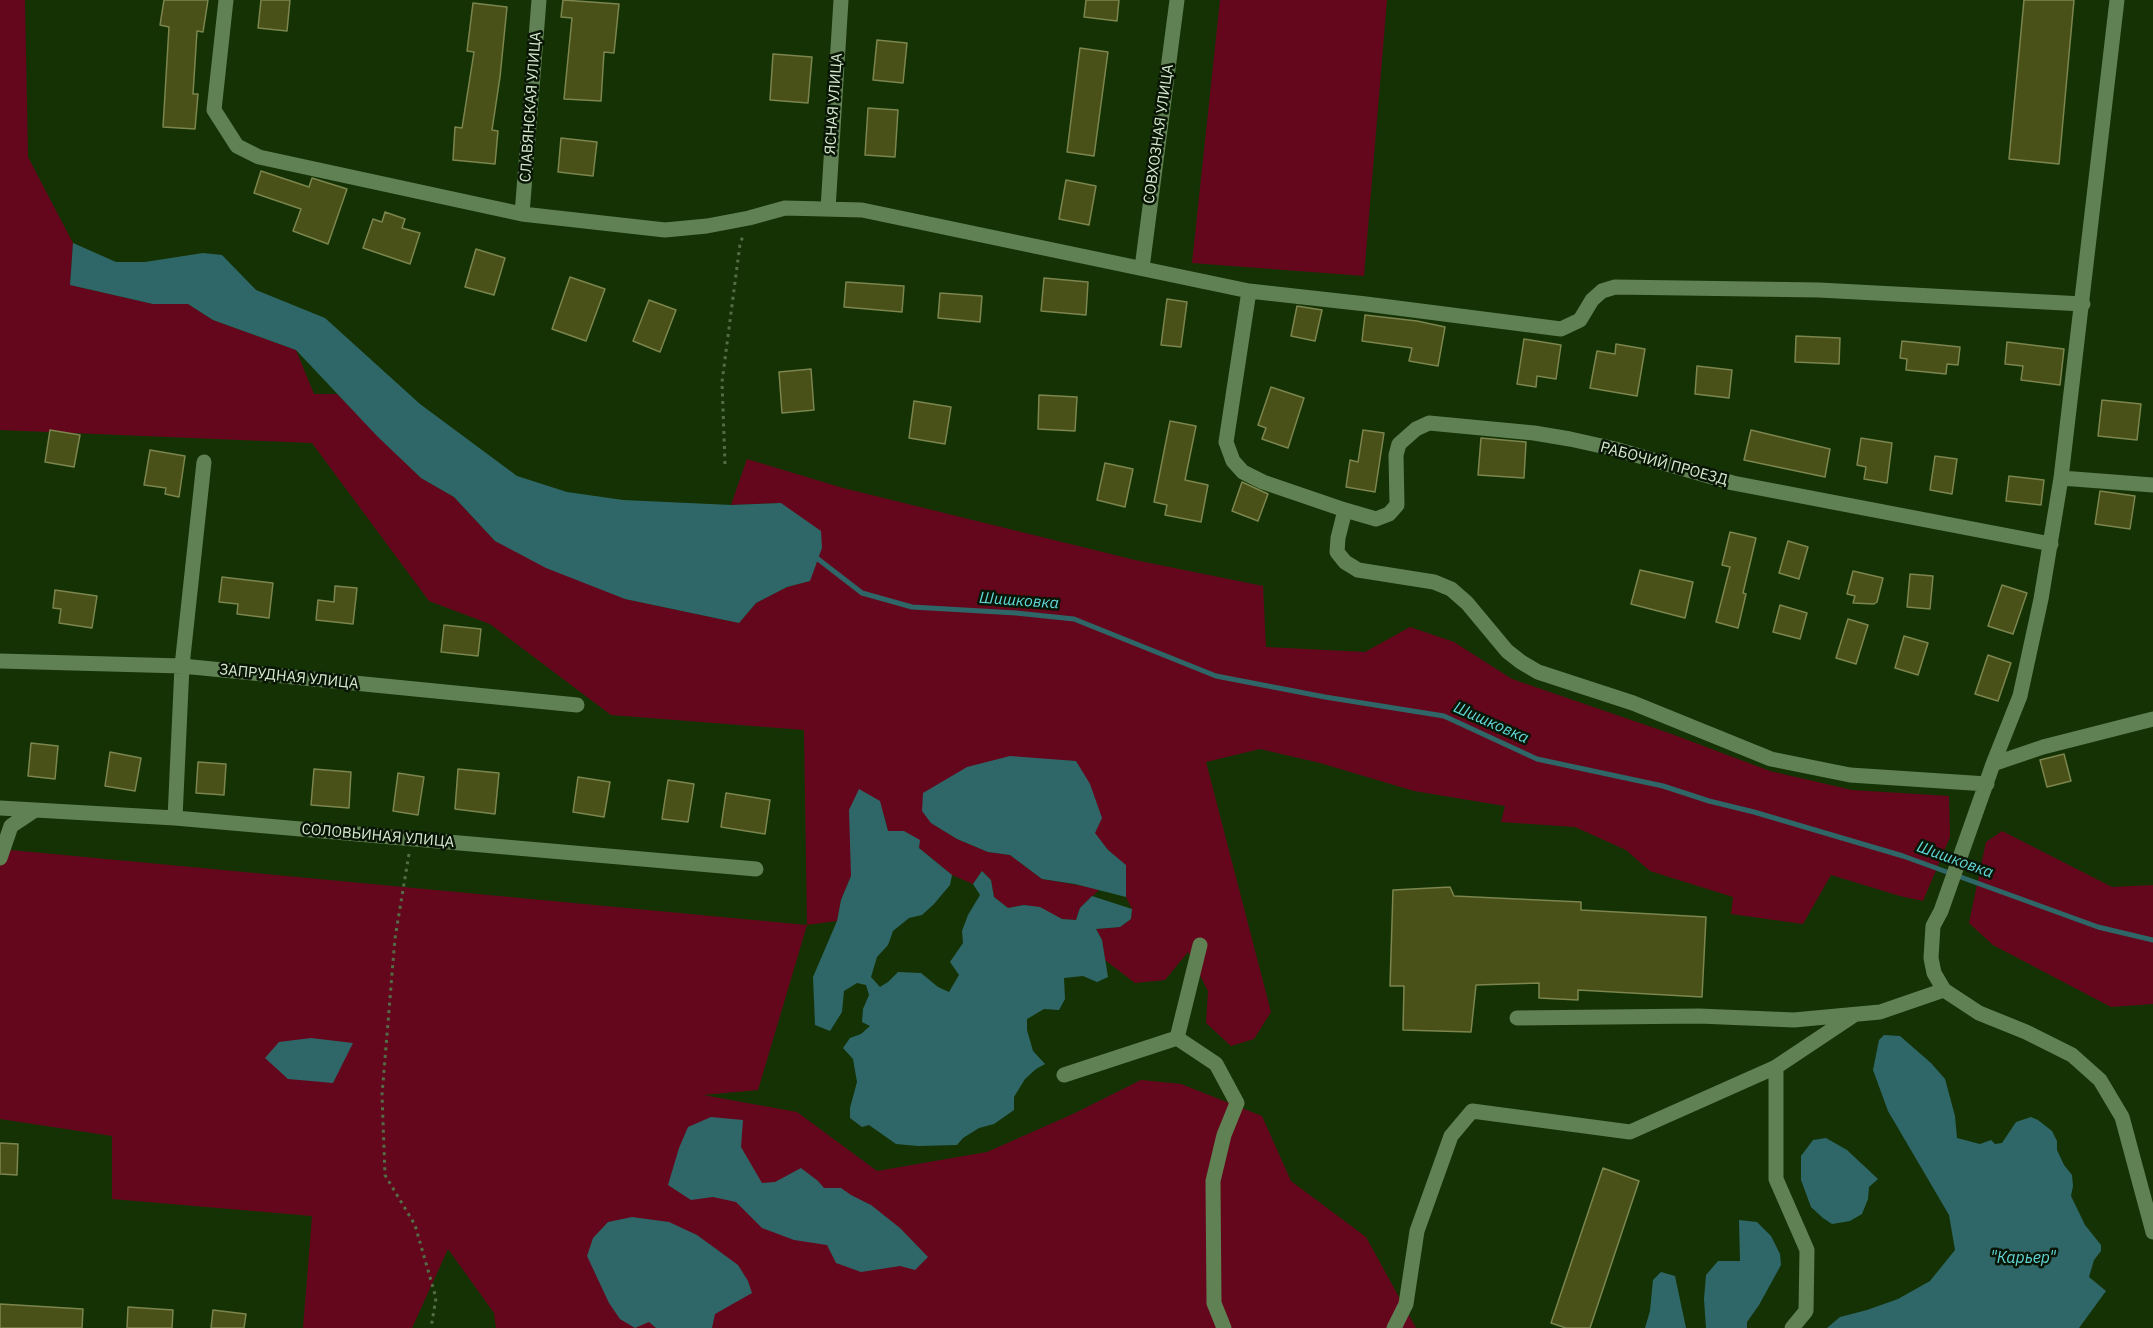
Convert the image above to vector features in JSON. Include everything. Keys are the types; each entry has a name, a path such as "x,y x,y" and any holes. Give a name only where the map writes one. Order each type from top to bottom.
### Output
{"street":[{"path":"226,0 214,110 237,146 259,157 522,214 665,230 707,226 785,208 862,210 1249,291 1561,329 1580,320 1592,300 1602,291 1615,287 1819,290 2083,304"},
{"name":"СЛАВЯНСКАЯ УЛИЦА","path":"522,214 539,0"},
{"name":"ЯСНАЯ УЛИЦА","path":"828,209 841,0"},
{"name":"СОВХОЗНАЯ УЛИЦА","path":"1142,268 1177,0"},
{"path":"2117,0 2083,304 2051,544 2020,696 1993,764 1941,911 1933,926 1931,958 1934,973 1944,990 1978,1013 2026,1032 2072,1055 2100,1080 2122,1117 2153,1232"},
{"path":"1249,291 1226,442 1233,461 1243,472 1263,482 1345,510 1337,552 1346,562 1358,570 1434,582 1451,589 1467,603 1507,651 1538,672 1633,703 1771,759 1850,776 1987,784"},
{"name":"РАБОЧИЙ ПРОЕЗД","path":"1345,510 1376,519 1389,514 1397,505 1396,455 1399,444 1416,429 1429,423 1534,433 1570,439 1614,449 1733,483 2051,544"},
{"path":"175,818 183,666 204,462"},
{"path":"2061,478 2153,485"},
{"name":"ЗАПРУДНАЯ УЛИЦА","path":"0,661 183,666 577,705"},
{"path":"1993,764 2043,747 2153,718"},
{"name":"СОЛОВЬИНАЯ УЛИЦА","path":"0,808 175,818 756,869"},
{"path":"0,858 11,826 35,810"},
{"path":"1178,1038 1200,945"},
{"path":"1517,1018 1699,1016 1794,1020 1880,1012 1944,990"},
{"path":"1394,1328 1406,1304 1417,1231 1450,1136 1472,1110 1630,1132 1776,1067 1854,1015"},
{"path":"1064,1075 1178,1038"},
{"path":"1178,1038 1215,1064 1237,1103 1224,1135 1214,1181 1214,1304 1224,1328"},
{"path":"1776,1067 1776,1179 1807,1250 1806,1311 1792,1328"}],"path":[{"path":"725,464 722,382 740,244 749,218"},
{"path":"412,839 395,938 382,1095 385,1175 415,1225 436,1298 431,1328"}],"shaded area":[{"path":"0,0 25,0 28,157 73,243 70,285 153,304 188,304 213,320 296,350 314,394 337,394 421,478 454,497 495,541 625,599 739,623 756,603 787,587 810,581 781,503 731,505 747,459 843,488 1135,560 1263,586 1266,647 1365,652 1410,627 1454,642 1512,679 1669,733 1770,771 1852,790 1949,796 1950,837 1923,901 1831,875 1803,924 1731,914 1733,897 1650,871 1626,850 1575,827 1501,822 1505,806 1414,791 1320,763 1260,749 1206,762 1271,1012 1254,1039 1231,1046 1206,1023 1208,991 1188,952 1165,980 1135,983 1105,960 1102,940 1096,929 1120,927 1131,919 1132,909 1126,897 1126,866 1094,833 1076,761 1047,760 931,823 957,839 988,852 1010,855 1042,879 1100,889 1080,908 1076,920 1062,919 1040,908 1024,905 1008,908 994,897 991,880 982,871 973,884 952,875 919,848 904,831 888,831 884,815 851,876 841,900 837,921 807,925 804,730 611,715 490,624 429,601 312,443 0,430"},
{"path":"1220,0 1387,0 1364,276 1192,263"},
{"path":"2002,831 2112,887 2153,885 2153,1004 2111,1007 1993,945 1969,923 1986,842"},
{"path":"0,849 807,925 758,1090 703,1095 797,1112 877,1171 987,1152 1073,1114 1141,1080 1181,1084 1262,1116 1291,1181 1366,1237 1416,1328 496,1328 494,1313 448,1249 412,1328 303,1328 312,1216 112,1199 112,1136 0,1119"}],"water":[{"path":"73,243 116,262 145,262 203,253 222,255 256,290 325,318 420,404 517,476 567,492 623,500 731,505 781,503 821,531 822,548 810,581 787,587 756,603 739,623 625,599 546,568 495,541 454,497 421,478 377,436 296,350 213,320 188,304 153,304 70,285"},
{"path":"1010,756 1076,761 1090,784 1102,818 1095,833 1108,850 1126,865 1126,897 1075,884 1042,879 1010,855 988,852 957,839 931,823 922,811 923,793 967,767"},
{"path":"859,789 880,801 888,831 904,831 920,840 919,848 952,875 950,885 934,904 922,915 909,918 893,931 888,945 877,957 871,977 880,987 898,972 921,973 938,987 949,992 959,975 950,962 963,943 962,931 980,895 973,884 982,871 991,880 994,897 1008,908 1024,905 1040,907 1062,919 1076,920 1080,908 1092,896 1132,909 1131,919 1120,927 1096,929 1102,940 1108,977 1097,982 1083,976 1064,978 1065,999 1059,1010 1044,1009 1027,1019 1027,1030 1033,1051 1045,1064 1025,1079 1014,1097 1014,1110 994,1124 979,1128 963,1138 957,1145 896,1144 869,1125 862,1127 850,1118 850,1108 857,1082 853,1059 843,1048 850,1038 861,1034 870,1026 862,1022 863,1009 869,995 866,985 857,983 844,991 842,1012 830,1031 815,1025 813,977 837,921 841,900 851,876 849,810"},
{"name":"\"Карьер\"","path":"1884,1035 1900,1036 1931,1063 1945,1079 1955,1116 1957,1138 1980,1144 1991,1140 1995,1144 2002,1143 2016,1122 2031,1117 2052,1131 2057,1141 2057,1150 2072,1175 2071,1196 2085,1225 2101,1245 2101,1251 2094,1260 2089,1277 2106,1291 2079,1328 1827,1328 1840,1317 1898,1299 1930,1281 1955,1250 1949,1215 1888,1111 1873,1070 1879,1040"},
{"path":"311,1038 353,1043 333,1083 288,1079 265,1058 279,1042"},
{"path":"711,1117 743,1120 741,1147 762,1183 775,1182 801,1168 824,1188 841,1188 871,1205 900,1228 928,1257 915,1270 900,1266 861,1272 836,1263 827,1245 794,1240 762,1228 736,1202 713,1197 691,1200 668,1185 688,1127"},
{"path":"1826,1138 1847,1150 1878,1179 1869,1187 1868,1199 1862,1214 1850,1221 1832,1224 1823,1218 1811,1207 1801,1180 1801,1156 1813,1140"},
{"path":"632,1217 669,1222 697,1235 738,1265 752,1293 715,1314 712,1328 656,1328 649,1322 635,1328 620,1319 609,1303 587,1256 593,1238 608,1222"},
{"path":"1739,1220 1757,1222 1771,1236 1780,1254 1781,1265 1747,1322 1747,1328 1706,1328 1704,1299 1706,1275 1718,1261 1740,1261"},
{"path":"1661,1272 1675,1276 1686,1328 1645,1328 1650,1311 1653,1280"}],"building":[{"path":"164,0 208,0 203,32 197,31 193,94 198,94 195,129 163,127 169,27 160,25"},
{"path":"261,0 290,0 287,31 258,28"},
{"path":"563,0 619,4 614,53 604,52 601,101 564,99 572,18 561,17"},
{"path":"1086,0 1119,0 1117,21 1084,17"},
{"path":"2024,0 2074,0 2059,164 2009,159"},
{"path":"473,3 507,7 492,130 498,131 495,164 453,160 455,127 462,128 474,52 467,51"},
{"path":"877,40 907,43 903,83 873,80"},
{"path":"1080,48 1108,52 1094,156 1067,152"},
{"path":"773,54 812,57 808,103 770,100"},
{"path":"868,108 898,110 895,157 865,155"},
{"path":"561,138 597,142 593,176 558,172"},
{"path":"261,171 309,187 312,178 347,189 328,244 293,231 301,209 254,193"},
{"path":"1066,180 1096,186 1089,225 1059,219"},
{"path":"385,212 405,219 402,228 420,233 410,264 363,248 373,219 382,222"},
{"path":"476,249 505,258 494,295 465,287"},
{"path":"570,277 605,289 586,341 552,329"},
{"path":"1044,278 1088,282 1086,315 1041,311"},
{"path":"846,282 904,286 902,312 844,307"},
{"path":"940,293 982,296 980,322 938,318"},
{"path":"1167,299 1187,302 1181,347 1161,345"},
{"path":"649,300 676,310 660,352 633,341"},
{"path":"1297,306 1322,310 1315,341 1291,336"},
{"path":"1365,315 1445,327 1438,366 1409,361 1412,348 1362,341"},
{"path":"1796,336 1840,338 1839,364 1795,362"},
{"path":"1524,339 1561,345 1556,379 1537,376 1536,387 1517,384"},
{"path":"1902,341 1960,347 1958,365 1947,364 1946,374 1906,370 1907,359 1900,358"},
{"path":"2007,342 2064,349 2060,385 2021,380 2023,366 2005,364"},
{"path":"1616,344 1645,349 1637,396 1590,388 1597,351 1615,354"},
{"path":"1697,366 1732,370 1729,398 1695,394"},
{"path":"811,369 814,410 782,413 779,372"},
{"path":"1271,387 1304,398 1288,448 1262,439 1266,428 1258,425"},
{"path":"1039,395 1077,397 1075,431 1038,429"},
{"path":"2102,400 2141,404 2137,440 2098,436"},
{"path":"914,401 951,407 945,444 909,438"},
{"path":"1170,421 1196,426 1185,480 1208,485 1201,522 1165,515 1167,505 1154,502"},
{"path":"50,430 80,435 74,467 45,462"},
{"path":"1363,430 1384,433 1375,492 1346,487 1350,460 1358,462"},
{"path":"1751,430 1830,449 1825,477 1744,460"},
{"path":"1481,438 1526,442 1524,478 1478,475"},
{"path":"1861,438 1892,443 1887,483 1864,479 1866,467 1857,465"},
{"path":"150,450 185,456 179,497 165,494 166,488 144,485"},
{"path":"1935,456 1957,459 1952,494 1930,490"},
{"path":"1105,463 1133,469 1125,507 1097,500"},
{"path":"2009,476 2044,480 2041,505 2006,501"},
{"path":"1242,482 1268,494 1258,521 1232,511"},
{"path":"2100,491 2135,496 2130,529 2095,524"},
{"path":"1730,532 1756,538 1743,593 1746,594 1738,628 1716,622 1730,567 1722,565"},
{"path":"1788,541 1808,547 1799,579 1779,573"},
{"path":"1640,570 1693,582 1685,618 1631,604"},
{"path":"1853,571 1883,578 1877,602 1874,604 1853,603 1855,596 1847,594"},
{"path":"1910,574 1933,576 1930,609 1907,607"},
{"path":"222,577 273,583 269,618 237,614 238,604 219,602"},
{"path":"2002,585 2027,593 2013,634 1988,626"},
{"path":"335,586 357,588 353,624 316,620 318,600 334,602"},
{"path":"55,590 97,596 92,628 59,623 61,609 53,608"},
{"path":"1780,605 1807,613 1800,639 1773,632"},
{"path":"1848,619 1868,625 1856,664 1836,658"},
{"path":"444,625 481,629 478,656 441,652"},
{"path":"1904,636 1928,643 1918,675 1895,668"},
{"path":"1988,655 2011,663 1998,701 1975,694"},
{"path":"31,743 58,746 55,779 28,776"},
{"path":"110,752 141,758 135,791 105,786"},
{"path":"2064,754 2071,781 2047,787 2040,760"},
{"path":"198,762 226,764 224,795 196,793"},
{"path":"314,769 351,772 349,808 311,805"},
{"path":"458,769 499,773 495,814 455,809"},
{"path":"398,773 424,777 418,815 393,811"},
{"path":"578,777 610,782 604,817 573,812"},
{"path":"668,780 694,784 688,822 662,819"},
{"path":"726,793 770,800 765,834 721,827"},
{"path":"1450,887 1454,896 1581,902 1581,910 1706,917 1702,997 1578,990 1578,1000 1539,998 1539,983 1476,985 1471,1032 1403,1030 1404,986 1390,986 1393,890"},
{"path":"0,1143 18,1144 17,1175 0,1174"},
{"path":"1603,1168 1639,1181 1590,1328 1566,1328 1551,1323"},
{"path":"0,1304 83,1309 82,1328 0,1328"},
{"path":"128,1307 173,1310 172,1328 127,1328"},
{"path":"213,1310 246,1314 244,1328 211,1328"}],"waterway":[{"name":"Шишковка","path":"818,559 862,593 912,607 1074,619 1216,676 1325,697 1444,716 1537,759 1663,786 1754,812 1903,856 2098,927 2153,940"}]}
